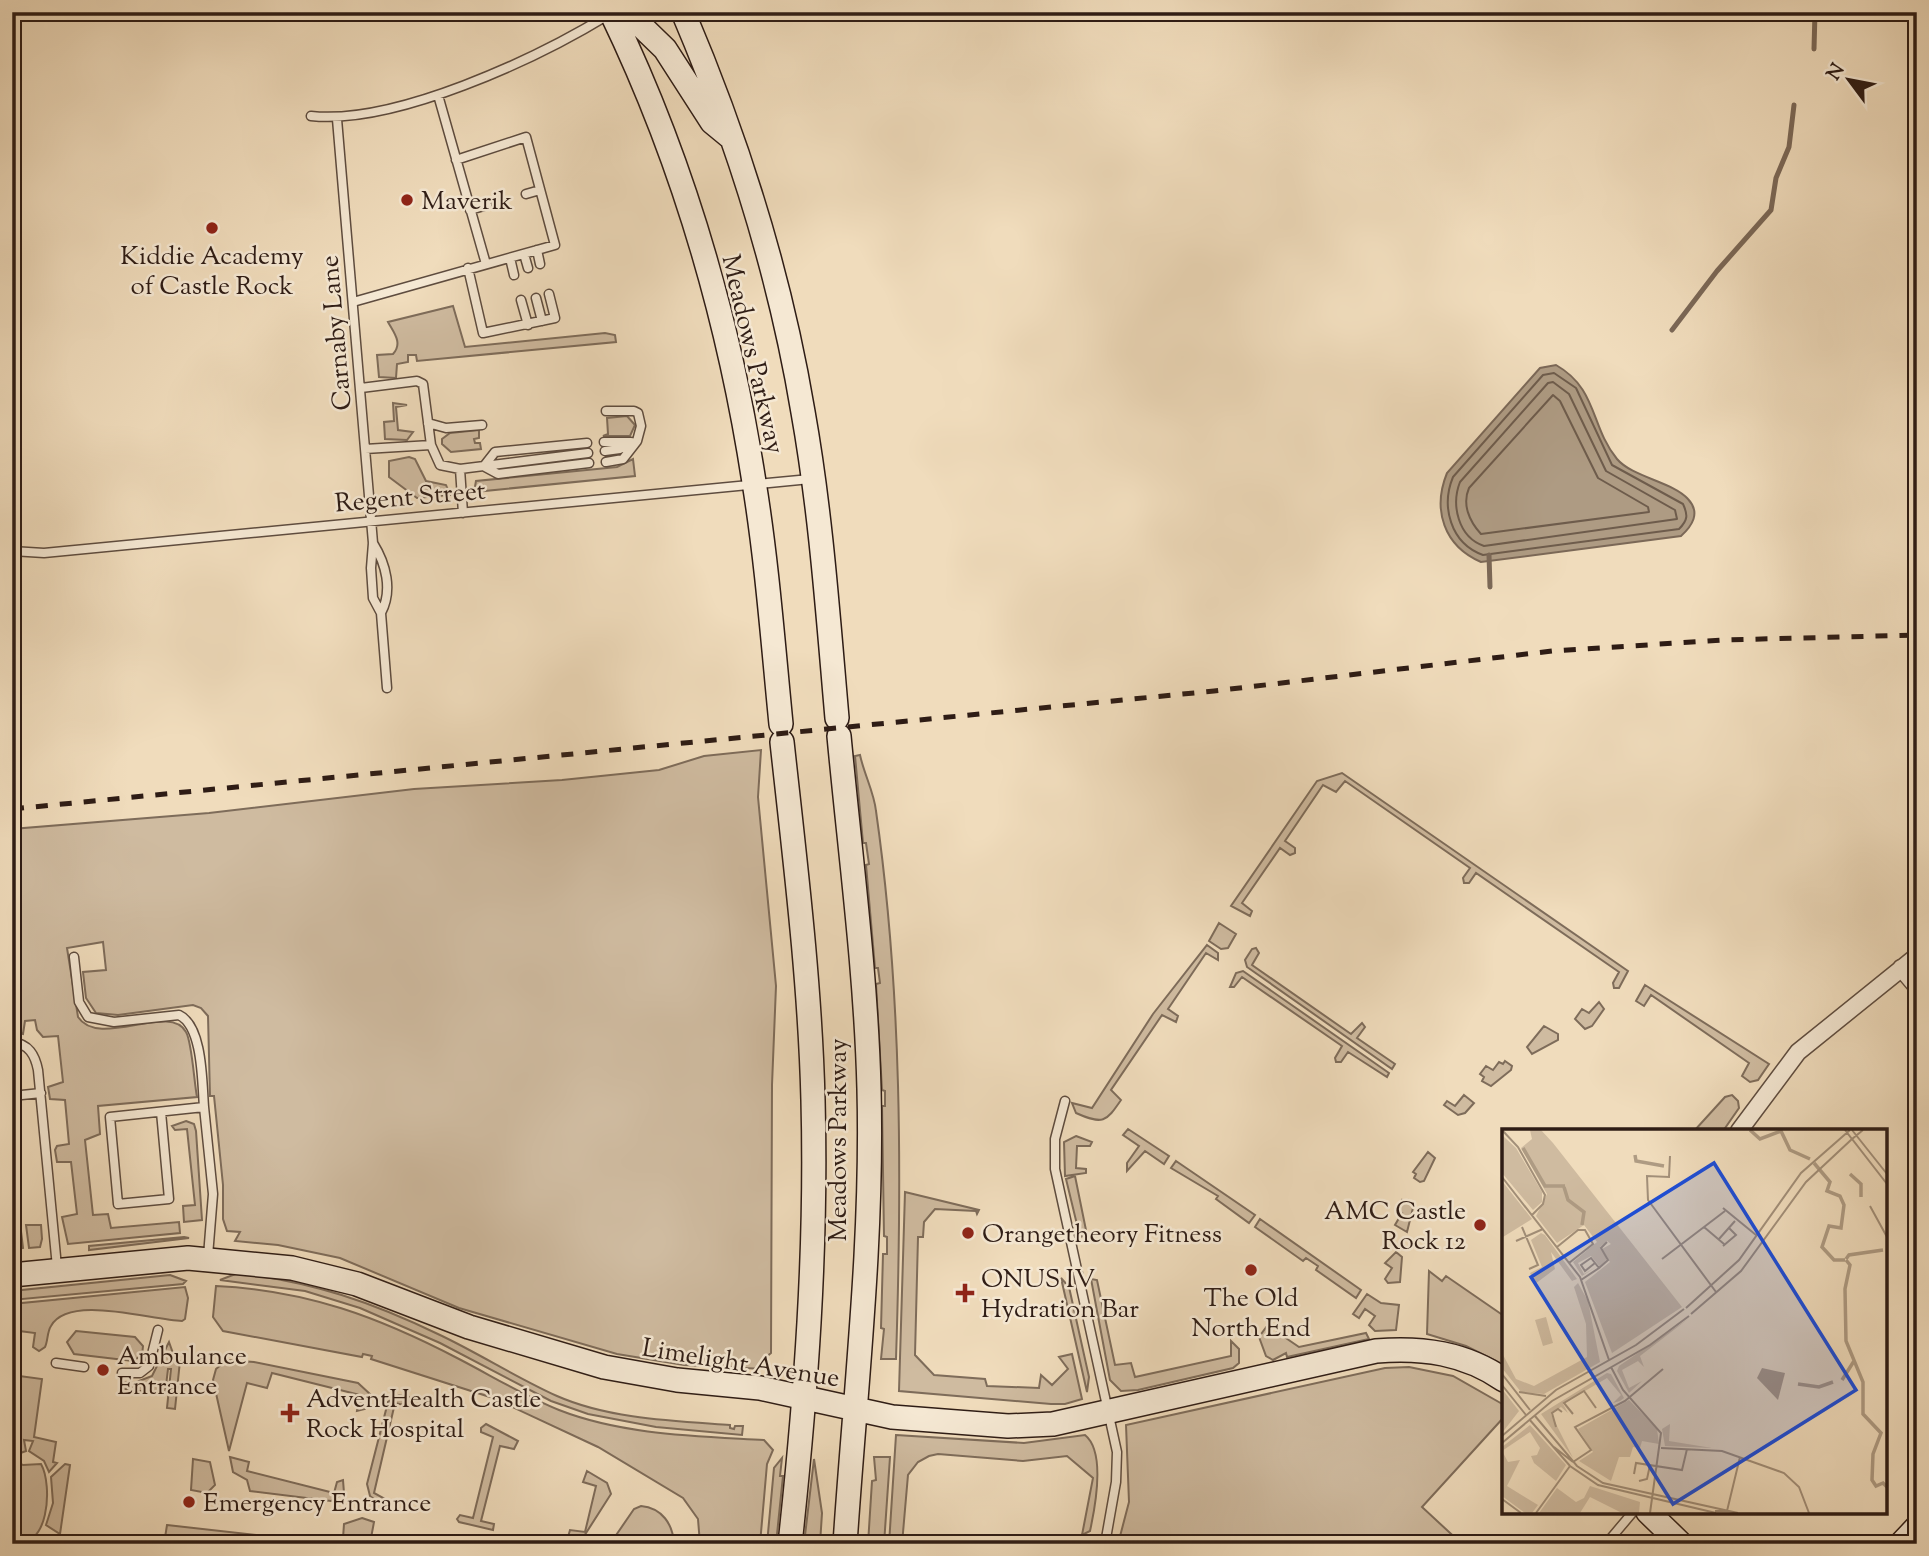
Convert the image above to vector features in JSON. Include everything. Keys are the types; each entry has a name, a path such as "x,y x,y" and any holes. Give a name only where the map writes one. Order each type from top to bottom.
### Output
{"main road":[{"name":"Meadows Parkway","path":"683,12 732,139 767,246 784,315 813,478 864,997 869,1089 867,1218 845,1544"},
{"name":"Meadows Parkway","path":"611,13 652,105 692,218 726,340 755,483 802,936 813,1098 813,1250 805,1398 790,1544"},
{"path":"611,13 633,18 665,49 712,122 732,139"},
{"name":"Limelight Avenue","path":"12,1275 155,1260 207,1259 252,1262 321,1273 377,1291 469,1327 604,1367 677,1380 760,1388 892,1417 1039,1426 1391,1349 1423,1350 1452,1355 1502,1379"},
{"path":"1650,1514 1681,1544"},
{"path":"1901,1544 1917,1527"}],"street":[{"path":"1740,1129 1797,1052 1917,956"},
{"path":"1901,968 1917,987"}],"lane":[{"path":"311,116 337,119 450,93 583,31 611,13"},
{"path":"438,96 485,264"},
{"name":"Carnaby Lane","path":"337,119 373,543"},
{"path":"353,302 555,245 526,137 456,160"},
{"path":"526,194 540,190"},
{"path":"470,210 487,205"},
{"path":"537,250 540,264"},
{"path":"524,254 528,268"},
{"path":"510,258 514,275"},
{"path":"468,268 483,333 555,318 548,294"},
{"path":"536,298 542,321"},
{"path":"521,300 528,325"},
{"path":"361,388 417,381 423,384 431,445 440,465 460,469 484,466 498,474 589,464"},
{"path":"606,411 629,410 638,413 641,426 637,441 623,459 606,462"},
{"path":"428,423 446,428 482,425"},
{"path":"604,446 620,449 637,441"},
{"path":"365,449 431,445"},
{"path":"484,466 495,452 587,448"},
{"path":"460,469 463,513"},
{"name":"Regent Street","path":"12,551 44,553 813,478"},
{"path":"373,543 370,568 373,597 381,613 387,688"},
{"path":"373,543 384,561 388,600 381,613"},
{"path":"74,957 79,1002 88,1017 103,1022 179,1015 188,1019 195,1033 213,1194 207,1259"},
{"path":"12,1042 28,1048 35,1055 58,1270"},
{"path":"12,1096 41,1093"},
{"path":"1065,1101 1055,1139 1055,1169 1109,1410 1116,1462 1105,1544"},
{"path":"160,1112 169,1199 118,1204 110,1117 204,1107"},
{"path":"122,1373 140,1373 149,1366 158,1330"},
{"path":"56,1363 84,1367"},
{"path":"1606,1544 1631,1514"}],"shaded area":[{"path":"453,306 465,347 605,333 615,335 616,342 417,361 416,355 408,355 408,362 397,364 396,378 379,377 377,355 393,354 397,346 388,322"},
{"path":"393,403 407,405 396,407 398,430 413,432 407,440 385,439 384,422 394,421"},
{"path":"627,416 635,425 630,436 603,436 608,434 607,418"},
{"path":"479,430 479,438 474,439 475,443 480,443 481,449 451,452 442,444 442,439 450,433"},
{"path":"409,457 415,459 426,481 446,485 450,495 417,498 389,477 389,461"},
{"path":"633,459 635,476 474,492 476,481 617,467"},
{"path":"761,750 758,797 776,986 772,1085 771,1353 765,1358 764,1369 684,1365 617,1354 459,1308 340,1258 278,1245 235,1241 240,1232 227,1231 223,1219 223,1185 214,1096 210,1096 208,1016 201,1008 193,1005 118,1015 96,1013 86,998 83,972 106,970 103,942 67,948 78,1017 88,1026 101,1029 165,1022 178,1024 188,1037 197,1097 98,1106 100,1134 85,1140 93,1215 108,1214 111,1228 179,1222 180,1233 68,1244 62,1217 77,1214 71,1162 57,1162 55,1150 57,1146 69,1144 65,1100 50,1099 48,1087 63,1082 58,1036 43,1037 37,1030 35,1020 25,1021 23,1034 14,1032 12,829 209,813 414,789 562,780 659,770 704,756"},
{"path":"860,755 876,811 891,948 899,1154 896,1359 881,1359 884,1329 881,1328 883,1254 887,1254 887,1237 884,1236 882,1106 885,1106 885,1091 882,1090 876,984 880,983 878,968 875,968 866,865 869,864 866,843 863,843 855,756"},
{"path":"1342,773 1628,971 1619,988 1614,988 1613,983 1619,972 1476,873 1469,883 1464,883 1463,878 1470,868 1345,781 1336,792 1323,785 1285,841 1295,848 1295,853 1290,855 1280,848 1242,903 1252,911 1250,916 1231,906 1317,781"},
{"path":"1219,923 1236,934 1228,948 1221,949 1209,941"},
{"path":"1207,945 1218,953 1218,960 1206,953 1168,1009 1178,1016 1176,1022 1162,1015 1111,1090 1121,1100 1116,1107 1107,1117 1098,1120 1076,1113 1072,1103 1092,1108 1153,1014"},
{"path":"1256,948 1259,953 1252,965 1351,1034 1362,1023 1365,1027 1357,1038 1395,1064 1392,1069 1247,967 1245,960 1252,949"},
{"path":"1243,971 1389,1073 1387,1077 1348,1052 1341,1062 1336,1062 1335,1058 1342,1046 1242,977 1234,987 1230,987 1236,973"},
{"path":"1645,985 1769,1064 1758,1080 1750,1082 1742,1076 1749,1063 1651,995 1644,1006 1636,1001"},
{"path":"1599,1002 1604,1009 1592,1026 1585,1029 1575,1019 1582,1009 1589,1013"},
{"path":"1544,1026 1558,1034 1558,1040 1532,1054 1527,1047"},
{"path":"1505,1061 1512,1066 1511,1070 1491,1086 1482,1081 1484,1077 1480,1074 1486,1066 1493,1070 1499,1062 1503,1064"},
{"path":"1464,1095 1474,1103 1465,1113 1458,1115 1444,1105 1447,1101 1455,1106"},
{"path":"1732,1095 1738,1101 1739,1108 1724,1129 1696,1129 1725,1097"},
{"path":"186,1121 194,1124 196,1131 202,1220 184,1222 183,1206 195,1205 187,1129 175,1130 172,1126"},
{"path":"1128,1129 1169,1156 1164,1164 1145,1151 1127,1171 1127,1163 1139,1146 1123,1135"},
{"path":"1076,1136 1092,1142 1090,1146 1077,1146 1076,1168 1086,1169 1086,1173 1065,1176 1064,1142"},
{"path":"1428,1152 1435,1158 1424,1181 1420,1182 1414,1178 1416,1174 1413,1172"},
{"path":"12,1156 23,1248 12,1250"},
{"path":"1176,1161 1255,1215 1249,1223 1216,1199 1218,1196 1171,1168"},
{"path":"1075,1176 1087,1235 1080,1237 1066,1179"},
{"path":"905,1192 979,1210 977,1214 976,1211 935,1209 924,1222 923,1237 918,1237 915,1355 934,1375 985,1379 987,1386 1039,1388 1041,1375 1052,1385 1068,1369 1059,1357 1072,1354 1082,1399 1065,1404 1051,1404 899,1391"},
{"path":"1402,1200 1406,1203 1409,1200 1414,1204 1407,1232 1395,1225 1402,1213 1396,1209"},
{"path":"1260,1219 1361,1290 1356,1298 1316,1270 1318,1266 1306,1258 1303,1261 1255,1227"},
{"path":"26,1225 41,1225 40,1247 29,1248"},
{"path":"189,1238 89,1250 89,1246"},
{"path":"1396,1252 1402,1257 1400,1282 1388,1283 1385,1279 1392,1268 1385,1263"},
{"path":"1429,1271 1442,1281 1446,1276 1502,1315 1502,1364 1466,1346 1427,1334"},
{"path":"238,1273 292,1282 366,1303 440,1335 542,1389 577,1404 642,1418 730,1425 730,1428 734,1429 735,1426 743,1426 742,1435 656,1427 588,1414 551,1401 440,1343 360,1308 305,1291 220,1280"},
{"path":"170,1275 186,1281 183,1284 12,1300 12,1291"},
{"path":"1061,1278 1069,1287 1089,1377 1087,1392"},
{"path":"1091,1279 1097,1280 1115,1365 1131,1363 1135,1377 1231,1356 1231,1341 1239,1349 1239,1363 1233,1368 1138,1390 1121,1391 1110,1380"},
{"path":"216,1286 281,1293 371,1318 429,1344 533,1399 583,1418 660,1433 764,1440 773,1450 767,1464 760,1544 700,1544 698,1519 683,1498 598,1447 493,1398 371,1359 372,1356 363,1354 362,1357 223,1331 213,1317"},
{"path":"185,1287 188,1298 185,1319 182,1321 111,1311 75,1312 60,1317 51,1326 45,1347 39,1351 33,1347 35,1333 12,1330 12,1304"},
{"path":"1367,1294 1381,1303 1399,1305 1396,1330 1375,1331 1369,1325 1375,1316 1365,1309 1359,1318 1353,1314"},
{"path":"1267,1326 1273,1336 1277,1332 1299,1347 1366,1333 1369,1339 1287,1357 1286,1353 1273,1360 1266,1356 1259,1337"},
{"path":"76,1331 135,1337 143,1346 142,1355 133,1361 74,1354 67,1342"},
{"path":"169,1342 174,1356 180,1361 175,1409 167,1408 171,1369 168,1369 165,1394 124,1389 125,1382 134,1383 152,1376"},
{"path":"227,1360 254,1362 358,1383 370,1394 365,1409 357,1411 360,1395 272,1373 267,1388 247,1383 229,1451 213,1380 216,1369"},
{"path":"1409,1367 1453,1376 1502,1404 1502,1419 1422,1507 1462,1544 1118,1544 1129,1502 1126,1425 1385,1368"},
{"path":"12,1375 42,1379 34,1437 56,1442 53,1462 57,1463 49,1472 44,1461 29,1451 33,1441 24,1440 26,1451 12,1456"},
{"path":"399,1395 409,1397 413,1404 408,1406 395,1403 374,1493 387,1500 378,1502 370,1496 367,1484 388,1402"},
{"path":"486,1424 518,1441 514,1449 500,1446 481,1521 494,1524 493,1530 459,1522 457,1519 460,1515 473,1518 493,1437 481,1432 481,1428"},
{"path":"896,1435 1024,1443 1085,1435 1091,1443 1097,1467 1090,1531 1082,1535 1093,1478 1067,1456 1023,1461 938,1454 918,1462 908,1475 902,1544 889,1544"},
{"path":"230,1457 249,1462 247,1471 334,1493 337,1482 343,1480 344,1493 331,1501 250,1491 247,1480 233,1472"},
{"path":"874,1457 890,1457 884,1544 868,1544 872,1481 876,1480"},
{"path":"782,1458 780,1476 783,1476 776,1544 767,1544 774,1468"},
{"path":"193,1459 210,1462 215,1485 207,1493 191,1490"},
{"path":"814,1459 822,1513 820,1544 804,1544"},
{"path":"14,1460 23,1465 41,1464 47,1487 45,1515 41,1527 34,1537 24,1542 12,1541"},
{"path":"65,1464 70,1465 60,1534 46,1525 53,1503 51,1477"},
{"path":"587,1471 607,1483 611,1494 579,1544 566,1544 570,1530 585,1532 596,1486 583,1482"},
{"path":"641,1506 655,1510 665,1518 674,1544 610,1544 634,1509"},
{"path":"362,1518 374,1522 371,1538 343,1538 344,1524"},
{"path":"167,1525 309,1541 308,1544 191,1544 186,1540 181,1544 164,1544"}],"water":[{"path":"1556,365 1570,375 1587,397 1602,434 1617,459 1632,470 1673,488 1692,504 1694,519 1681,536 1481,562 1458,547 1450,537 1441,513 1447,473 1540,368"}],"waterway":[{"path":"1814,49 1815,12"},
{"path":"1672,330 1717,271 1771,210 1776,178 1789,147 1794,105"},
{"path":"1489,555 1490,587"}],"railway":[{"path":"12,809 1214,691 1552,651 1724,640 1917,635"}],"place":[{"name":"Maverik","path":"407,200"},
{"name":"Kiddie Academy of Castle Rock","path":"212,228"},
{"name":"AMC Castle Rock 12","path":"1480,1225"},
{"name":"Orangetheory Fitness","path":"968,1233"},
{"name":"The Old North End","path":"1251,1270"},
{"name":"ONUS IV Hydration Bar","path":"965,1293"},
{"name":"Ambulance Entrance","path":"103,1370"},
{"name":"AdventHealth Castle Rock Hospital","path":"290,1413"},
{"name":"Emergency Entrance","path":"189,1502"}]}
